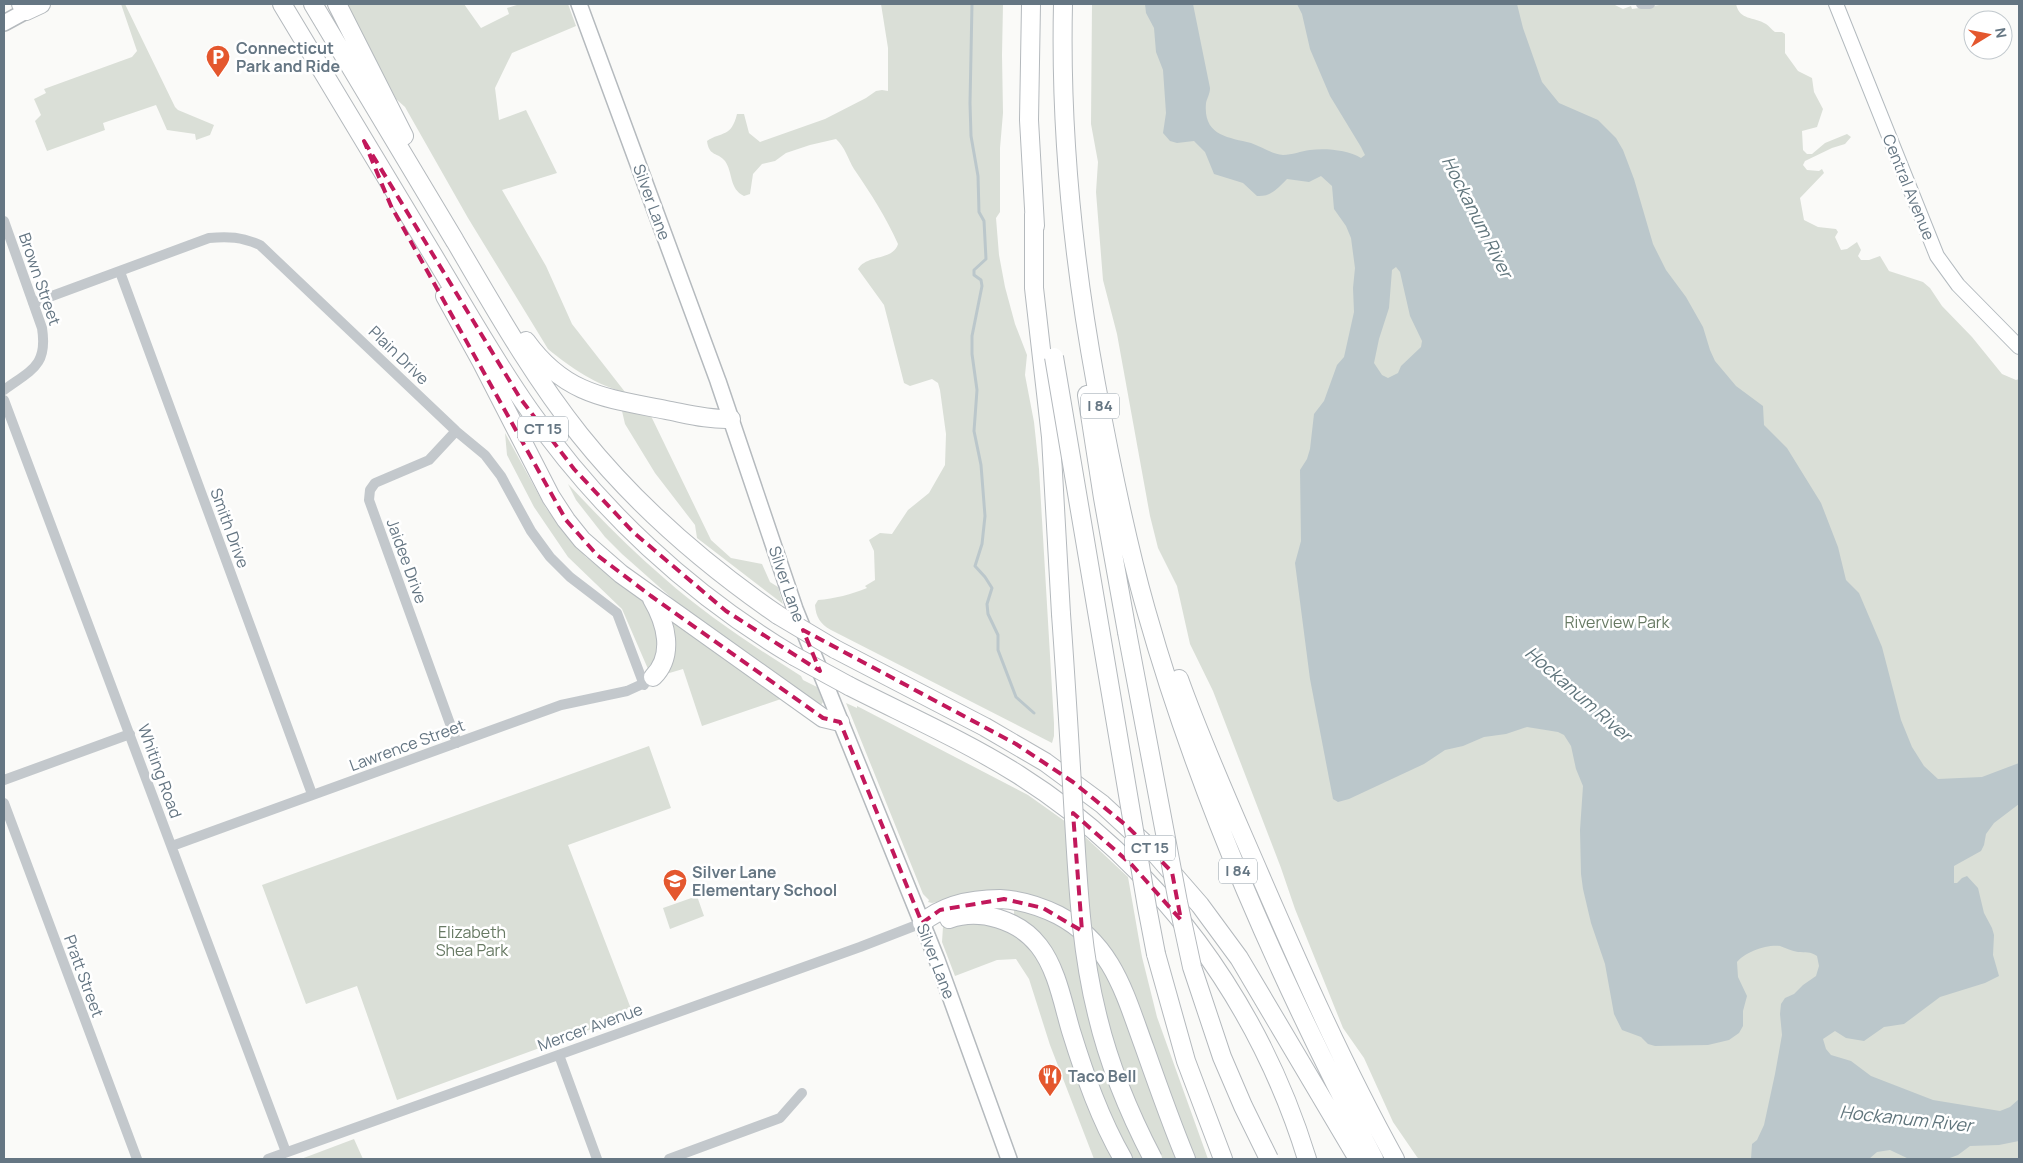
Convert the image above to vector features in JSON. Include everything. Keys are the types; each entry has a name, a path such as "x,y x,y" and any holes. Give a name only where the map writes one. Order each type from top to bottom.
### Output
{"highway":[{"name":"CT 15","path":"282,4 510,383 574,469 621,520 671,567 733,616 794,656 992,759 1060,803 1102,837 1157,891 1179,916 1210,958 1247,1016 1282,1089 1307,1159"},
{"name":"CT 15","path":"313,4 540,382 600,460 677,537 720,573 778,615 835,649 985,727 1038,758 1102,804 1153,851 1200,905 1232,948 1358,1159"},
{"path":"337,4 392,111 439,214"},
{"name":"I 84","path":"1030,4 1029,106 1034,214 1048,358 1156,954 1186,1061 1222,1159"},
{"name":"I 84","path":"1063,4 1064,127 1076,254 1102,414 1116,488 1135,570 1180,720 1226,842 1308,1029 1374,1159"},
{"path":"364,141 392,206 468,338 559,510 575,531 597,555 650,596 823,718 840,722"},
{"path":"1076,254 1081,340 1092,430 1178,902 1192,967 1224,1063 1269,1159"},
{"path":"464,257 499,298 530,347 548,366 570,384 595,395 610,399 710,418 731,419"},
{"path":"1048,358 1078,887 1085,952 1095,1007 1109,1057 1128,1107 1152,1159"},
{"path":"1135,570 1160,625 1182,688 1213,765 1289,941 1350,1073 1395,1159"},
{"path":"649,681 664,661 666,641 661,617 650,596"},
{"path":"922,922 935,912 947,908 982,900 1004,899 1025,902 1048,910 1072,923 1086,934 1103,953 1120,982 1186,1159"},
{"path":"922,922 939,923 963,915 991,917 1020,928 1038,945 1052,971 1095,1101 1123,1159"}],"main road":[{"name":"Silver Lane","path":"579,4 731,419 796,609 947,986 1009,1159"},
{"path":"4,23 29,6"}],"street":[{"path":"1641,4 1650,4"},
{"name":"Central Avenue","path":"1836,4 1938,256 1958,285 2019,347"},
{"name":"Brown Street","path":"4,221 42,328 44,344 42,356 35,366 4,390"},
{"name":"Plain Drive","path":"33,303 209,238 227,236 244,238 260,245 456,431 485,456 501,476 531,531 550,557 570,577 617,613 649,681"},
{"name":"Smith Drive","path":"120,272 312,794"},
{"name":"Whiting Road","path":"4,400 286,1152"},
{"name":"Jaidee Drive","path":"456,431 429,460 375,483 370,490 369,500 457,743"},
{"name":"Lawrence Street","path":"172,846 561,705 627,691 649,681"},
{"path":"4,780 130,734"},
{"name":"Pratt Street","path":"4,803 137,1159"},
{"name":"Mercer Avenue","path":"268,1159 860,947 922,922"},
{"path":"559,1055 597,1159"},
{"path":"669,1159 780,1118 802,1093"}],"highlighted area":[{"path":"364,141 520,398 574,469 633,532 726,611 820,671 803,630 1016,744 1073,782 1127,826 1172,872 1181,920 1132,865 1073,813 1082,931 1043,908 1004,899 940,910 922,923 840,722 823,718 651,596 597,555 566,520 391,206"}],"green space":[{"path":"121,4 125,4 175,107 214,125 210,135 196,140 195,134 167,130 156,105 103,123 105,130 47,151 35,121 41,115 34,99 46,93 44,89 132,57 137,51"},
{"path":"346,4 464,4 481,28 509,14 507,8 520,4 568,4 576,26 512,53 495,88 499,120 526,110 557,173 502,190 546,266 572,324 625,392 594,381 548,349 468,218 405,107 396,99"},
{"path":"881,4 1003,4 1003,113 1000,148 1000,212 996,218 999,255 1005,287 1015,324 1027,355 1025,375 1034,422 1039,469 1054,723 1052,743 831,630 819,620 816,613 815,605 818,600 837,597 867,588 865,586 875,580 874,551 869,540 880,533 892,534 908,510 929,493 945,465 946,434 940,390 938,383 932,379 910,386 904,383 884,305 858,269 867,261 891,253 898,244 883,215 839,142 836,139 810,145 786,153 775,161 762,164 753,174 750,194 744,196 736,189 725,161 710,150 707,141 729,130 735,122 737,114 744,114 749,133 760,142 825,119 876,91 888,91 888,48"},
{"name":"Riverview Park","path":"1092,4 1613,4 1623,9 1631,6 1632,9 1666,4 1736,4 1744,16 1766,24 1775,32 1785,34 1785,53 1798,71 1812,78 1814,92 1823,109 1817,127 1802,131 1803,150 1807,154 1812,154 1825,143 1847,134 1851,137 1845,144 1805,161 1803,165 1807,170 1819,171 1822,169 1824,173 1800,198 1804,220 1818,227 1836,229 1838,232 1835,237 1841,250 1847,249 1857,242 1861,250 1858,256 1861,260 1869,260 1880,256 1889,271 1923,282 2002,374 2016,380 2019,379 2019,1159 1419,1159 1417,1157 1393,1122 1364,1058 1343,1028 1295,909 1213,691 1190,644 1177,586 1158,548 1150,516 1117,334 1103,280 1096,192 1098,162 1091,124"},
{"path":"622,411 651,416 711,540 731,558 762,564 770,582 778,587 783,604 697,538 695,525 655,473 625,424"},
{"path":"505,433 546,508 567,536 586,557 650,606 662,653 648,669 622,609 568,557 534,507 507,455"},
{"path":"568,484 603,521 680,592 730,630 801,676 803,680 817,687 823,702 821,705 815,708 683,608 605,537 576,500"},
{"path":"670,622 676,623 708,645 781,699 702,726 683,669 666,674"},
{"path":"846,703 857,708 857,706 1028,795 1066,822 1073,918 951,899 932,903 928,902 929,900 923,894"},
{"name":"Elizabeth Shea Park","path":"649,746 671,808 568,845 633,1014 397,1100 357,986 306,1004 262,885"},
{"path":"1081,833 1128,877 1142,957 1157,1017 1208,1159 1192,1159 1088,927"},
{"path":"697,896 704,916 670,929 663,908"},
{"path":"1014,908 1041,913 1074,934 1144,1159 1132,1159 1111,1121 1086,1057 1067,987 1014,916"},
{"path":"984,921 1022,936 1044,967 1115,1159 1094,1159 1050,1045 1029,979 1016,959 997,960 955,976 942,942 943,927 952,923"},
{"path":"1091,952 1107,970 1178,1159 1160,1159 1152,1145 1109,1035"},
{"path":"354,1139 363,1159 301,1159"}],"water":[{"name":"Hockanum River","path":"1145,4 1193,4 1210,88 1206,103 1206,114 1213,129 1234,139 1283,155 1323,149 1343,151 1361,158 1365,155 1330,96 1310,49 1302,14 1297,4 1517,4 1523,28 1542,82 1559,103 1598,120 1616,138 1623,150 1634,179 1653,244 1666,270 1686,297 1703,327 1715,361 1736,386 1763,406 1764,425 1787,448 1821,503 1838,547 1846,580 1859,593 1882,647 1901,720 1912,747 1924,766 1938,779 1982,777 2019,763 2019,804 1994,823 1986,834 1981,851 1954,866 1954,883 1967,876 1978,888 1984,913 1994,935 1993,955 1999,976 1985,983 1940,997 1904,1024 1884,1027 1864,1041 1846,1038 1835,1031 1823,1039 1826,1049 1831,1055 1851,1061 1871,1076 1933,1100 2000,1111 2010,1107 2019,1099 2019,1141 1999,1145 1970,1146 1958,1155 1947,1159 1909,1159 1890,1150 1877,1152 1869,1159 1751,1159 1752,1144 1757,1140 1764,1125 1775,1074 1782,1035 1781,1004 1785,998 1794,994 1816,976 1819,966 1817,956 1780,946 1769,946 1741,958 1737,962 1738,977 1747,996 1743,1011 1743,1026 1739,1033 1729,1040 1708,1045 1655,1046 1648,1044 1641,1037 1622,1030 1614,1014 1605,964 1591,923 1583,889 1580,830 1583,786 1576,769 1571,746 1564,735 1558,732 1527,727 1506,734 1484,737 1463,746 1445,750 1424,764 1349,799 1338,802 1333,799 1310,679 1295,563 1301,541 1300,470 1307,459 1310,449 1314,414 1324,401 1337,365 1344,357 1354,312 1353,288 1355,268 1351,238 1346,226 1334,209 1332,186 1321,176 1309,182 1287,179 1270,193 1257,196 1243,183 1214,174 1205,152 1194,141 1177,143 1170,141 1163,133 1166,113 1163,70 1156,52 1154,28 1146,13","holes":["1396,267 1400,272 1410,316 1422,341 1421,347 1401,366 1398,373 1388,378 1382,375 1374,363 1389,308 1392,270"]}],"waterway":[{"path":"972,4 971,136 978,176 979,212 984,221 986,259 974,270 974,275 981,280 982,286 972,336 972,354 977,390 974,431 981,465 985,516 982,544 975,566 992,588 987,604 988,614 998,635 998,650 1016,697 1034,713"}],"place":[{"name":"Connecticut Park and Ride","path":"218,78"},
{"name":"Silver Lane Elementary School","path":"675,902"},
{"name":"Taco Bell","path":"1050,1097"}]}
